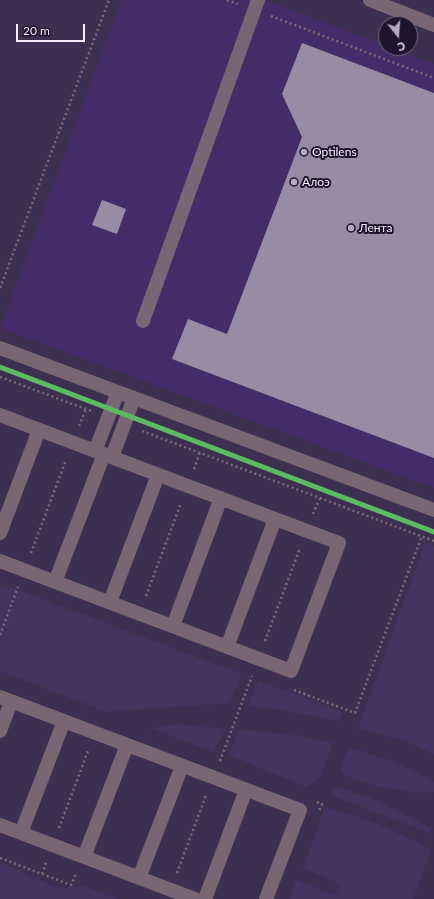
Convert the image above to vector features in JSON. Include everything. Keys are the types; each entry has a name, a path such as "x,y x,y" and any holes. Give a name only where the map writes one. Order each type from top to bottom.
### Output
{"lane":[{"path":"370,0 434,25"},
{"path":"142,321 256,5"},
{"path":"0,348 434,510"},
{"path":"104,454 118,392"},
{"path":"55,582 104,454 134,398"},
{"path":"0,415 339,543 291,671 0,561"},
{"path":"0,533 39,430"},
{"path":"110,602 158,475"},
{"path":"172,626 221,498"},
{"path":"227,647 276,519"},
{"path":"0,731 6,700 300,810 266,899"},
{"path":"21,833 64,721"},
{"path":"84,857 127,745"},
{"path":"139,878 182,766"},
{"path":"205,899 246,790"},
{"path":"0,825 195,899"}],"path":[{"path":"0,288 109,0"},
{"path":"227,0 256,5 434,78"},
{"path":"0,377 92,412"},
{"path":"0,635 86,409"},
{"path":"136,428 434,541"},
{"path":"139,614 200,452"},
{"path":"171,890 320,498"},
{"path":"42,874 95,733"},
{"path":"0,858 71,885 76,873 83,876"}],"shaded area":[{"path":"121,0 266,0 378,43 378,56 412,56 434,64 434,488 0,328"},
{"path":"425,543 434,546 434,754 404,741 358,728"},
{"path":"0,583 242,674 230,703 106,712 0,671"},
{"path":"258,681 343,712 339,721 275,709 248,706"},
{"path":"178,724 226,729 213,752 150,728"},
{"path":"239,729 301,736 333,743 322,774 315,782 306,787 229,755"},
{"path":"349,747 395,762 428,778 434,782 434,792 420,793 379,787 344,775 340,768"},
{"path":"334,786 371,798 410,817 430,828 429,833 330,795"},
{"path":"325,807 371,821 417,842 431,851 413,899 290,899 296,880 335,895 340,884 303,868"},
{"path":"1,863 58,888 84,886 118,899 0,899"}],"building":[{"name":"Лента","path":"302,43 434,93 434,458 172,359 188,319 227,334 302,137 282,94"},
{"path":"102,200 126,209 117,234 92,225"}],"cycle path":[{"path":"0,367 434,532"}],"place":[{"name":"Optilens","path":"304,152"},
{"name":"Алоэ","path":"294,182"},
{"name":"Лента","path":"351,228"}]}
